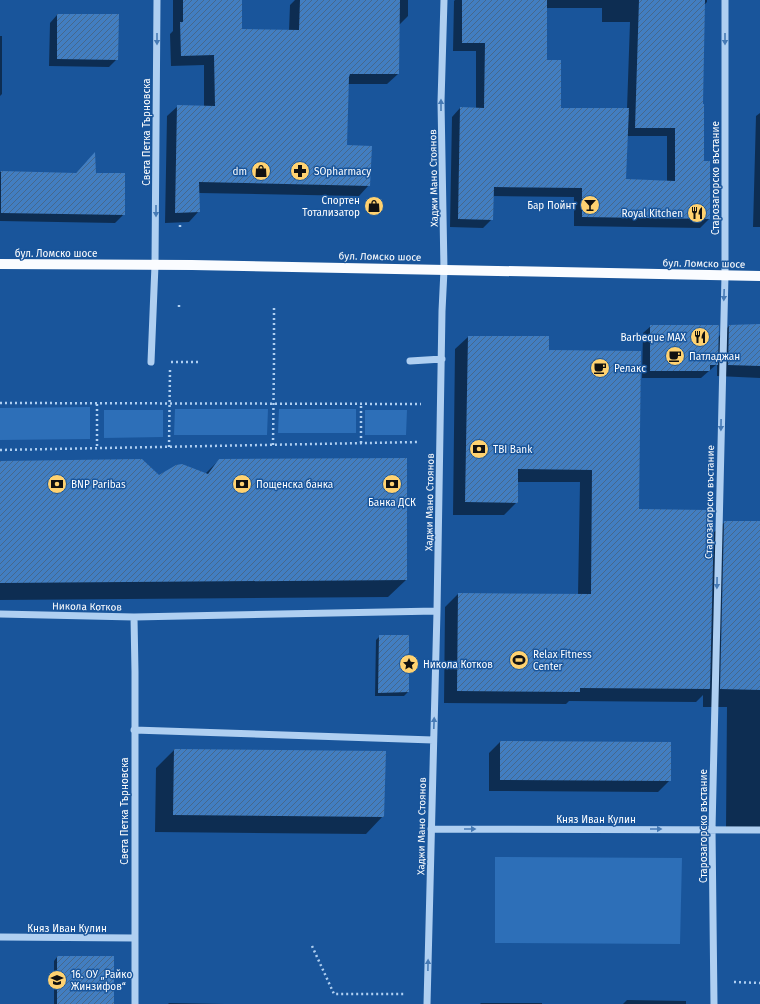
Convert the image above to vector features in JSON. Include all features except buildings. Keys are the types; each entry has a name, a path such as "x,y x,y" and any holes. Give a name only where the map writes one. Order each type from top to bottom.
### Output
{"main road":[{"name":"бул. Ломско шосе","path":"0,264 192,264 760,276"}],"street":[{"name":"Света Петка Търновска","path":"150,362 155,265 157,0"},
{"name":"Хаджи Мано Стоянов","path":"427,1004 444,270 441,102 444,0"},
{"name":"Старозагорско въстание","path":"714,1004 712,829 725,275 725,0"},
{"path":"410,361 442,360"},
{"name":"Никола Котков","path":"0,614 134,617 437,611"},
{"name":"Света Петка Търновска","path":"134,617 135,1004"},
{"path":"134,730 433,740"},
{"name":"Княз Иван Кулин","path":"431,829 760,830"},
{"name":"Княз Иван Кулин","path":"0,937 134,938"}],"path":[{"path":"180,225 180,230"},
{"path":"179,302 179,307"},
{"path":"273,445 274,307"},
{"path":"169,447 171,355"},
{"path":"150,362 198,362"},
{"path":"0,404 441,404"},
{"path":"97,404 97,449"},
{"path":"361,404 361,443"},
{"path":"0,450 440,442"},
{"path":"312,946 334,994 427,995"},
{"path":"713,981 760,983"}],"shaded area":[{"path":"90,407 90,439 0,440 0,408"},
{"path":"175,409 268,409 267,435 174,435"},
{"path":"279,409 356,409 356,433 278,433"},
{"path":"104,410 163,410 163,437 104,438"},
{"path":"365,410 407,410 406,435 365,435"},
{"path":"495,857 682,858 680,944 495,943"}],"place":[{"name":"dm","path":"261,171"},
{"name":"SOpharmacy","path":"300,171"},
{"name":"Бар Пойнт","path":"590,205"},
{"name":"Спортен Тотализатор","path":"374,206"},
{"name":"Royal Kitchen","path":"697,213"},
{"name":"Barbeque MAX","path":"700,337"},
{"name":"Патладжан","path":"675,356"},
{"name":"Релакс","path":"600,368"},
{"name":"TBI Bank","path":"479,449"},
{"name":"BNP Paribas","path":"57,484"},
{"name":"Пощенска банка","path":"242,484"},
{"name":"Банка ДСК","path":"392,484"},
{"name":"Relax Fitness Center","path":"519,660"},
{"name":"Никола Котков","path":"409,664"},
{"name":"16. ОУ „Райко Жинзифов“","path":"57,980"}]}
